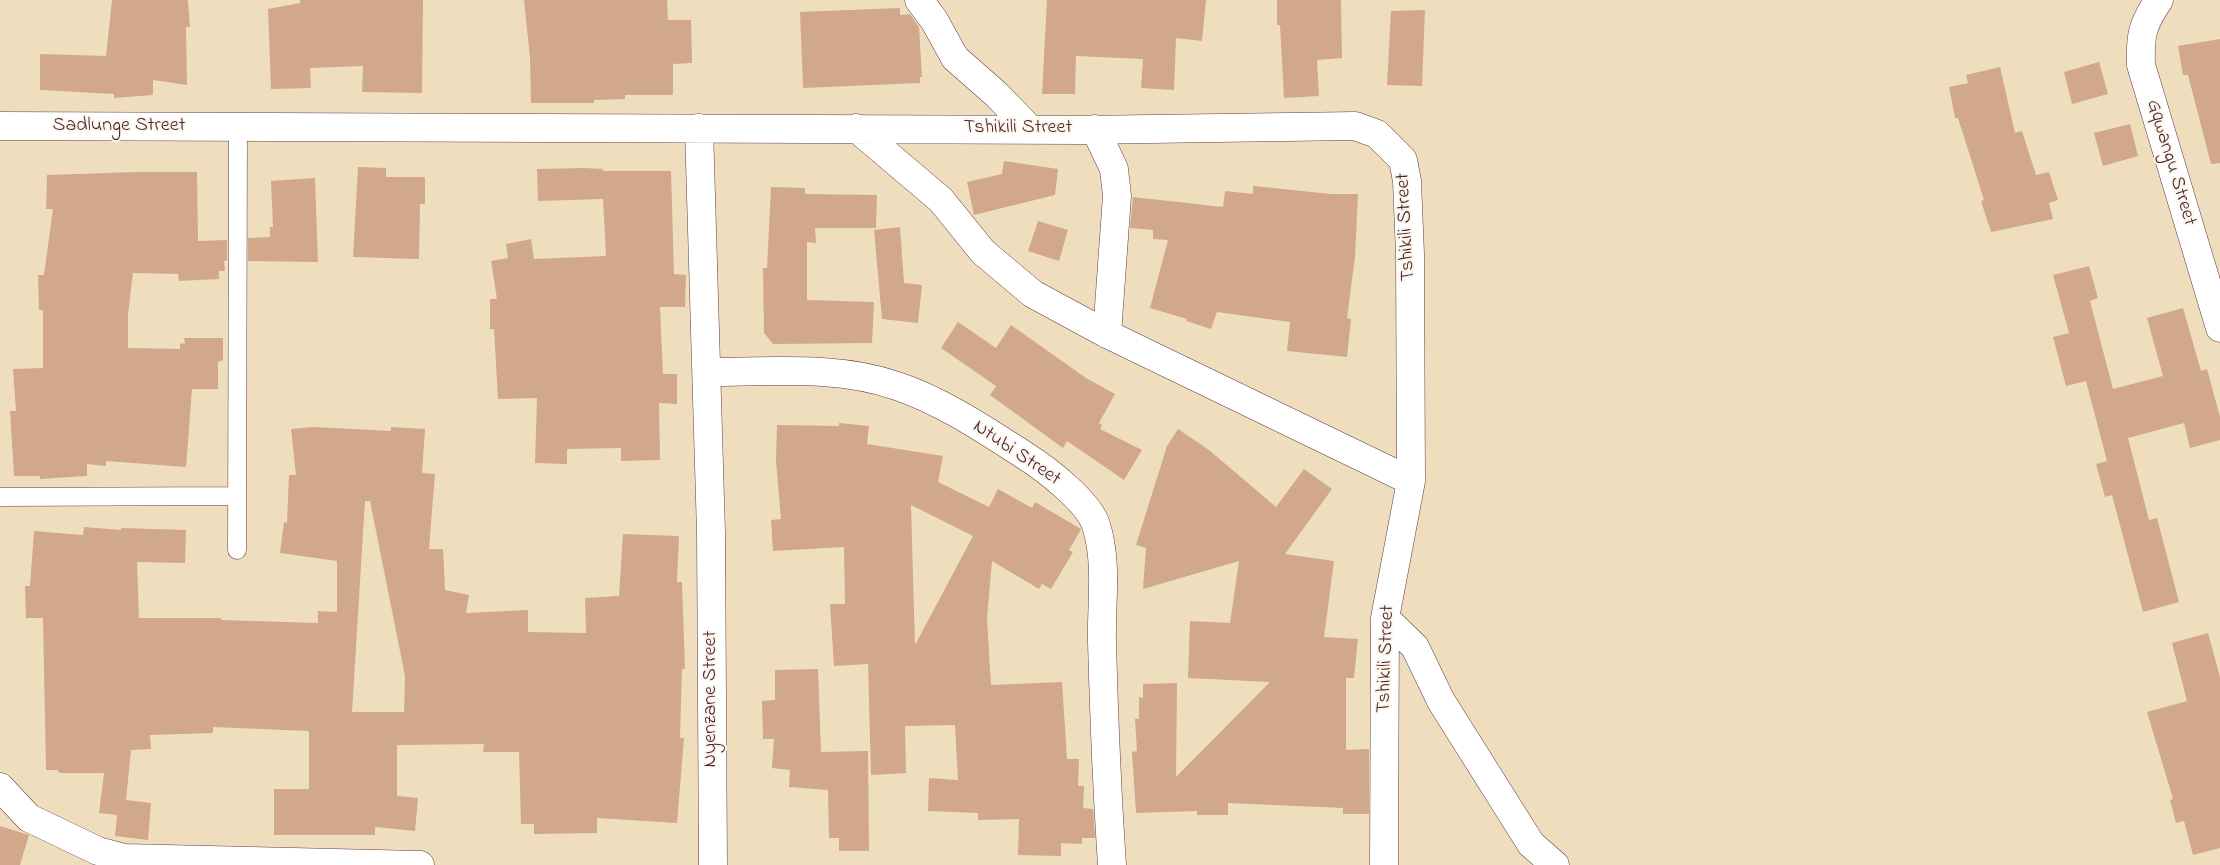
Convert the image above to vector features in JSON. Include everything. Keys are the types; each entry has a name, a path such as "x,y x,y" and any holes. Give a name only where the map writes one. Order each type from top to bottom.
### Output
{"street":[{"path":"919,0 934,20 954,58 996,94 1030,129"},
{"name":"Gqwangu Street","path":"2159,0 2148,17 2140,39 2141,65 2220,328"},
{"name":"Sadlunge Street","path":"0,126 700,128"},
{"name":"Tshikili Street","path":"700,128 1095,129 1355,126 1377,134 1390,145 1403,160 1407,181 1410,254 1411,481 1385,618 1384,865"},
{"name":"Nyenzane Street","path":"700,128 711,533 714,865"},
{"path":"856,128 942,200 983,252 1033,294 1107,334 1411,481"},
{"path":"1095,129 1114,169 1117,196 1107,334"},
{"name":"Ntubi Street","path":"707,372 811,371 854,376 897,386 950,410 1008,445 1043,468 1074,494 1095,522 1103,550 1104,741 1112,865"},
{"path":"1385,618 1415,648 1441,701 1531,844 1554,865"},
{"path":"0,787 29,818 98,851 124,858 346,865 420,865"}],"lane":[{"path":"237,550 238,128"},
{"path":"0,497 237,496"}],"building":[{"path":"112,0 188,0 190,27 186,27 187,85 153,80 153,95 114,98 114,94 40,90 40,54 106,56"},
{"path":"300,0 423,0 422,93 362,92 363,66 310,68 311,88 271,89 268,9 300,3"},
{"path":"524,0 667,0 668,20 691,20 692,63 673,64 673,95 625,95 625,99 594,100 594,103 531,103 530,58"},
{"path":"1047,0 1206,0 1202,41 1176,38 1174,90 1141,88 1143,59 1076,56 1075,94 1042,94"},
{"path":"1277,0 1341,0 1342,58 1317,60 1319,96 1284,98 1280,25 1277,25"},
{"path":"900,8 900,15 910,14 919,27 922,77 920,77 920,83 803,88 800,12"},
{"path":"1425,10 1422,86 1387,85 1391,11"},
{"path":"2220,39 2220,163 2211,164 2188,75 2183,75 2178,46"},
{"path":"2099,62 2108,94 2072,104 2064,72"},
{"path":"2000,67 2015,133 2022,131 2036,175 2049,172 2058,200 2049,203 2053,219 1991,232 1981,201 1984,200 1958,118 1955,118 1949,87 1968,83 1966,75"},
{"path":"2130,124 2138,156 2103,166 2094,133"},
{"path":"1004,161 1058,169 1055,195 974,215 967,182 1002,174"},
{"path":"358,167 386,168 386,177 425,177 425,204 420,204 419,259 353,257"},
{"path":"537,169 603,169 603,171 671,171 674,274 686,275 685,307 660,307 663,374 677,374 677,404 659,403 660,460 621,461 621,448 567,449 567,464 535,463 537,398 498,399 494,329 490,329 490,299 497,299 491,261 508,258 506,244 531,239 534,259 606,256 603,199 538,201"},
{"path":"197,172 198,241 227,240 227,261 224,261 225,271 219,271 219,279 179,281 178,274 133,273 128,314 128,348 180,349 180,344 185,343 184,338 223,338 223,360 218,362 218,389 192,389 186,467 106,461 106,466 87,464 87,476 40,479 40,476 14,476 10,411 16,411 13,369 43,368 43,310 39,310 38,275 44,275 53,209 46,209 47,175"},
{"path":"315,178 318,262 248,261 248,238 270,237 270,227 273,227 271,181"},
{"path":"1253,186 1331,194 1358,194 1355,257 1347,318 1351,319 1347,357 1287,351 1290,322 1217,312 1211,329 1186,321 1187,319 1150,308 1168,240 1153,239 1153,230 1130,228 1133,197 1223,207 1225,191 1253,194"},
{"path":"771,187 805,188 805,194 877,195 876,228 815,228 816,243 807,242 807,300 874,302 872,343 773,344 764,333 763,268 767,268"},
{"path":"1038,221 1068,230 1059,261 1028,251"},
{"path":"900,227 904,283 922,285 918,323 882,319 874,230"},
{"path":"2089,266 2098,298 2090,301 2113,389 2163,376 2147,318 2183,308 2201,371 2207,369 2220,417 2220,440 2190,448 2184,423 2128,438 2149,520 2157,518 2179,602 2143,612 2112,495 2105,497 2096,464 2107,461 2086,381 2066,386 2053,337 2069,333 2053,275"},
{"path":"958,322 996,348 1011,325 1086,378 1115,394 1099,423 1102,425 1100,429 1142,450 1124,480 1067,441 1063,448 990,395 996,386 941,348"},
{"path":"839,423 869,426 867,444 943,456 938,482 989,507 998,489 1032,508 1035,502 1081,529 1069,550 1073,552 1051,589 1042,584 1039,589 992,561 987,619 991,685 1062,682 1067,759 1079,759 1078,786 1084,786 1083,808 1093,809 1095,838 1082,838 1082,844 1061,843 1061,856 1018,855 1019,819 978,820 978,813 928,811 929,778 958,780 955,725 905,726 906,773 871,775 868,664 834,666 830,604 845,604 844,547 773,551 771,520 781,519 776,461 777,425 839,426","holes":["911,505 973,536 915,645"]},
{"path":"313,427 391,431 391,427 425,429 422,473 435,474 429,549 443,549 445,590 469,595 466,613 528,610 528,632 586,633 585,598 619,596 623,534 679,536 677,582 682,582 685,669 682,669 680,738 684,738 677,823 597,818 597,833 534,834 534,824 521,824 519,752 483,752 484,744 397,745 397,796 418,798 415,831 375,827 375,835 274,835 274,789 309,789 309,731 213,727 213,733 150,735 151,749 131,750 126,800 151,803 148,840 115,836 117,815 99,813 104,773 60,773 57,770 46,770 43,618 26,618 25,586 30,586 34,531 83,535 84,527 121,530 121,528 186,530 185,563 137,562 139,618 221,618 221,620 318,623 318,611 337,612 337,561 280,553 284,522 287,523 289,475 296,475 291,429","holes":["365,501 370,501 405,676 404,712 352,712"]},
{"path":"1178,429 1209,450 1276,507 1304,469 1332,489 1285,554 1334,561 1324,637 1358,639 1354,678 1346,678 1346,750 1369,749 1369,814 1343,814 1343,808 1228,803 1228,815 1197,815 1197,811 1136,813 1132,752 1137,751 1135,719 1139,719 1139,697 1143,698 1143,684 1177,683 1176,777 1270,682 1188,678 1190,621 1230,623 1239,561 1143,589 1146,548 1136,545 1167,446"},
{"path":"2208,633 2220,677 2220,848 2193,855 2184,821 2176,823 2170,800 2173,799 2147,712 2187,701 2172,643"},
{"path":"818,669 821,752 868,751 869,851 839,851 839,838 829,838 828,790 789,787 790,770 772,768 774,739 763,739 762,701 775,700 775,670"},
{"path":"0,826 29,835 20,865 0,865"}]}
